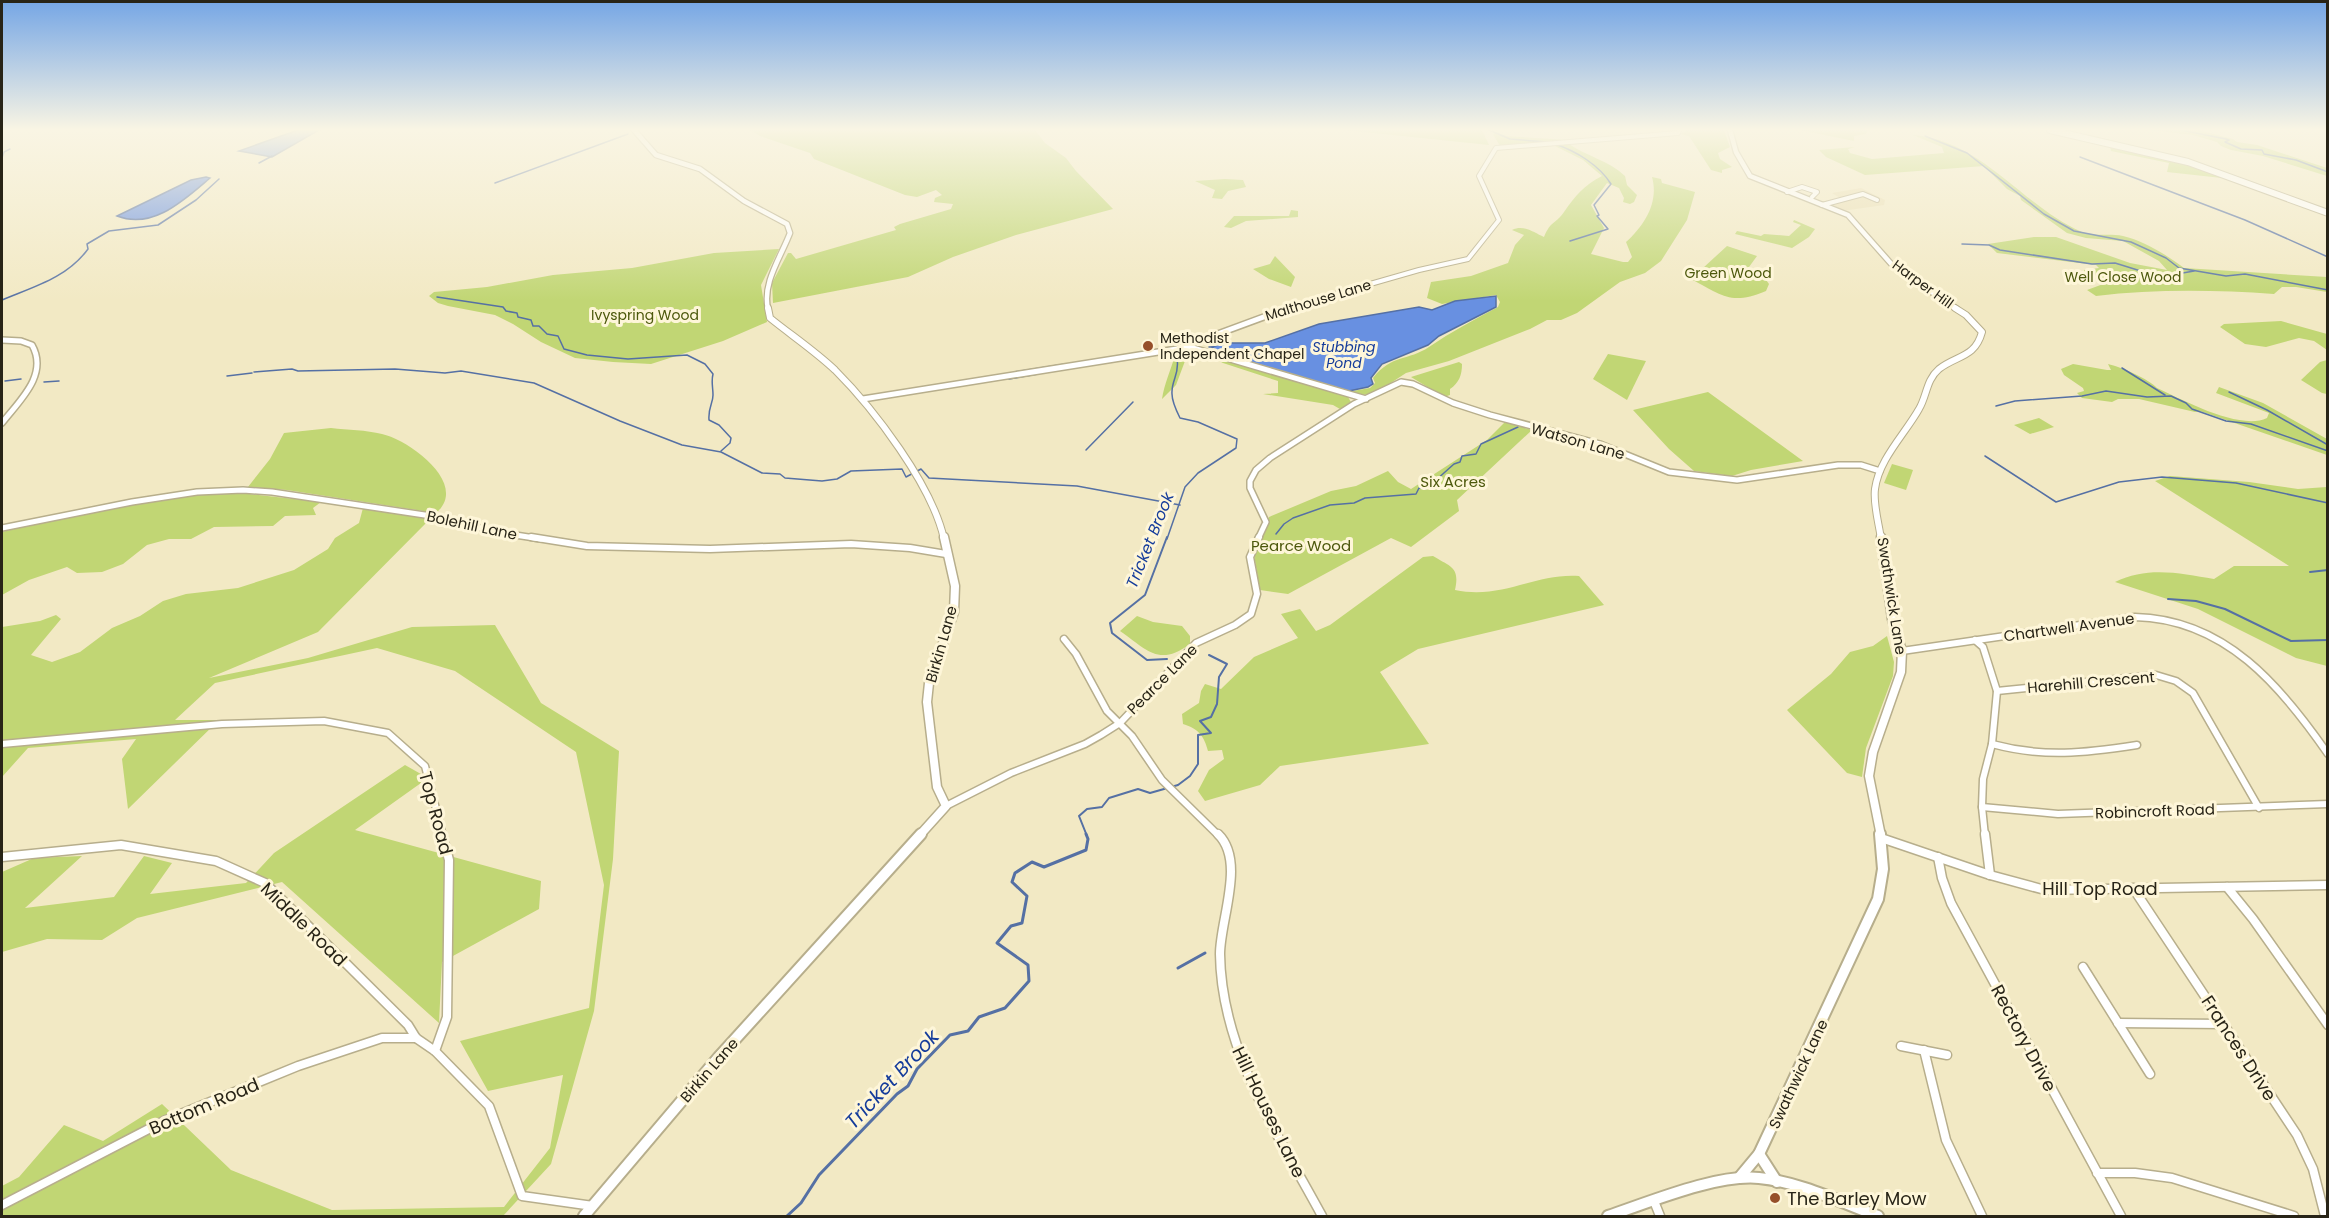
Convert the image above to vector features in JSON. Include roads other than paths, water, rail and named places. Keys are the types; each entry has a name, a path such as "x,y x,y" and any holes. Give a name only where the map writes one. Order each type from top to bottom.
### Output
{"main road":[{"path":"2256,187 2328,213"}],"street":[{"name":"Birkin Lane","path":"584,1216 718,1058 946,806 937,787 927,702 928,683 954,612 955,586 940,520 916,475 863,399 833,368 770,318 766,300 768,285 788,240 790,233 787,224 744,201 725,187"},
{"name":"Malthouse Lane","path":"863,399 1186,346 1280,310 1419,270 1468,259 1499,220 1495,206 1483,187"},
{"name":"Harper Hill","path":"1776,187 1850,217 1894,267 1966,315 1981,329 1982,334"},
{"path":"1787,192 1808,188 1817,192 1812,197"},
{"path":"1822,205 1863,194 1877,200"},
{"name":"Swathwick Lane","path":"1739,1178 1760,1154 1878,899 1883,868 1881,837 1869,776 1873,752 1901,672 1902,651 1892,619 1881,530 1874,496 1880,471 1921,407 1930,378 1940,368 1972,351 1979,343 1982,334"},
{"path":"2,340 21,341 32,345 36,352 38,365 35,378 2,423"},
{"path":"1200,340 1202,349"},
{"path":"1186,346 1366,399"},
{"name":"Watson Lane","path":"1354,404 1401,382 1413,384 1453,403 1528,427 1600,444 1669,472 1737,480 1838,465 1862,465 1880,471"},
{"path":"1353,397 1354,404"},
{"name":"Pearce Lane","path":"1120,723 1196,644 1235,625 1251,614 1257,594 1250,557 1266,522 1258,501 1252,494 1250,481 1256,470 1270,458 1354,404"},
{"name":"Bolehill Lane","path":"2,528 150,499 203,491 243,490 272,492 438,517 496,532 587,546 710,549 832,544 910,548 946,554"},
{"name":"Chartwell Avenue","path":"1902,651 2135,617 2149,616 2164,619 2207,637 2264,674 2328,754"},
{"name":"Hill Houses Lane","path":"1064,639 1076,654 1107,711 1132,736 1162,780 1225,841 1230,862 1228,899 1220,952 1224,1000 1231,1031 1266,1114 1322,1216"},
{"path":"1975,640 1983,647 1996,691 1992,744 1983,778 1982,807 1990,875"},
{"name":"Harehill Crescent","path":"1996,691 2156,675 2167,676 2185,685 2193,693 2259,808"},
{"name":"Top Road","path":"2,744 222,724 324,721 388,733 425,766 449,860 447,1017 435,1051"},
{"path":"946,806 1011,773 1085,744 1120,723"},
{"path":"1992,744 2017,752 2058,756 2137,745"},
{"name":"Robincroft Road","path":"1982,807 2058,814 2328,804"},
{"name":"Hill Top Road","path":"1881,837 1990,875 2045,890 2328,885"},
{"name":"Middle Road","path":"2,857 121,845 216,861 265,883 408,1025 416,1038 435,1051"},
{"name":"Rectory Drive","path":"1938,856 1942,878 1951,903 2121,1216"},
{"path":"2227,887 2253,919 2328,1025"},
{"name":"Frances Drive","path":"2133,888 2297,1135 2313,1169 2325,1216"},
{"path":"2083,967 2150,1074"},
{"path":"2118,1023 2224,1024"},
{"name":"Bottom Road","path":"2,1205 166,1120 298,1066 382,1038 416,1038"},
{"path":"1901,1046 1947,1055"},
{"path":"1924,1050 1946,1140 1982,1216"},
{"path":"435,1051 489,1106 522,1196 593,1206"},
{"path":"1760,1154 1777,1182"},
{"path":"2097,1173 2135,1173 2172,1178 2294,1216"},
{"path":"1608,1216 1739,1178 1758,1178 1814,1192 1878,1216"},
{"path":"1654,1201 1660,1216"}],"water":[{"path":"177,187 200,187 179,203 155,216 130,219 117,216"},
{"name":"Stubbing Pond","path":"1496,296 1496,307 1439,336 1428,345 1382,364 1371,378 1373,384 1368,387 1344,392 1218,352 1212,347 1224,343 1265,343 1319,324 1419,307 1432,310 1455,301"}],"waterway":[{"path":"2,300 60,274 80,259 88,249 87,244 109,231 158,225 196,200 210,187"},
{"path":"1570,241 1608,229 1597,216 1599,215 1594,205 1609,187"},
{"path":"2010,187 2044,214 2074,231 2131,242 2166,258 2179,268 2226,276 2245,274 2328,290"},
{"path":"2158,187 2245,220 2328,257"},
{"path":"1962,244 1989,245 2000,250 2092,264 2115,263 2144,272 2177,274 2194,271"},
{"path":"437,297 503,307 506,311 517,313 518,317 531,320 533,326 539,326 547,334 558,336 564,349 587,355 628,359 687,355 705,364 713,374 713,398 709,420 719,425 731,438 730,443 721,451"},
{"name":"Tricket Brook","path":"1179,505 1185,487 1198,473 1236,448 1237,439 1198,422 1180,418 1173,403 1173,385 1177,359 1192,351 1190,349"},
{"path":"1132,354 1141,352"},
{"path":"1014,372 1065,364"},
{"path":"2122,368 2165,395"},
{"path":"254,372 292,369 298,371 395,369 445,373 461,371 534,383 620,421 682,445 721,452 762,473 780,474 785,478 822,481 837,479 851,471 902,469 906,477 921,469 929,478 1077,486 1179,505"},
{"path":"227,376 252,373"},
{"path":"1009,379 1038,374"},
{"path":"5,381 21,379"},
{"path":"44,382 59,381"},
{"path":"1996,406 2015,401 2082,396 2106,391 2147,397 2171,396 2186,403 2192,409 2226,421 2251,424 2328,451"},
{"path":"2229,392 2267,410 2328,445"},
{"path":"1086,450 1133,402"},
{"path":"1276,534 1293,518 1330,505 1354,503 1365,498 1416,494 1419,488 1426,489 1454,464 1460,462 1462,456 1476,454 1481,444 1518,427"},
{"path":"1985,456 2056,502 2119,482 2162,477 2236,483 2328,503"},
{"name":"Tricket Brook","path":"1167,539 1179,505"},
{"name":"Tricket Brook","path":"1167,537 1145,595 1110,623 1112,633 1147,660 1167,659"},
{"path":"2310,572 2328,570"},
{"path":"2168,599 2196,601 2225,609 2291,641 2328,640"},
{"name":"Tricket Brook","path":"1087,836 1079,816 1087,809 1102,807 1109,798 1138,789 1150,793 1178,785 1190,776 1198,764 1198,735 1211,733 1200,721 1211,717 1217,704 1219,677 1227,664 1209,655"},
{"name":"Tricket Brook","path":"787,1216 801,1203 819,1175 897,1094 908,1086 917,1069 950,1035 968,1031 979,1017 1005,1008 1029,981 1028,965 997,943 1011,926 1022,923 1027,896 1012,882 1015,873 1032,862 1044,867 1086,850 1088,839 1086,834"},
{"path":"1178,968 1205,953"}],"place":[{"name":"Methodist Independent Chapel","path":"1148,346"},
{"name":"The Barley Mow","path":"1775,1198"}],"park label":[{"name":"Green Wood","path":"1728,273"},
{"name":"Well Close Wood","path":"2123,277"},
{"name":"Ivyspring Wood","path":"645,315"},
{"name":"Six Acres","path":"1453,481"},
{"name":"Pearce Wood","path":"1301,545"}]}
